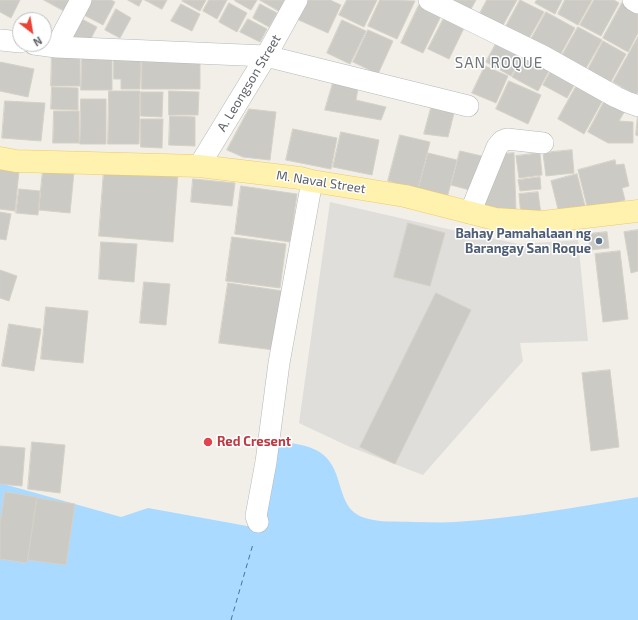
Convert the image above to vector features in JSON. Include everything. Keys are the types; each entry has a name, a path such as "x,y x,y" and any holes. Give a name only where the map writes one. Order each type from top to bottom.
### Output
{"main road":[{"name":"M. Naval Street","path":"0,158 16,161 198,166 300,178 405,196 495,219 543,222 638,211"}],"street":[{"path":"56,47 81,0"},
{"name":"A. Leongson Street","path":"198,166 266,56 297,0"},
{"path":"430,0 543,56 627,102 638,106"},
{"path":"633,0 638,3"},
{"path":"0,40 12,41"},
{"path":"52,46 266,56 468,106"},
{"path":"470,213 497,147 502,141 507,138 544,143"},
{"path":"258,522 256,516 266,462 279,363 312,181"}],"shaded area":[{"path":"330,202 519,244 578,240 588,341 520,343 523,361 423,475 350,447 299,423"}],"water":[{"path":"272,443 298,444 315,449 322,454 333,467 344,497 351,510 357,515 377,521 445,522 501,518 638,497 638,620 0,620 0,483 121,517 148,508 247,526 252,525"}],"building":[{"path":"0,0 20,0 14,12 12,12 11,18 0,12"},
{"path":"44,0 77,0 70,14"},
{"path":"90,0 111,0 115,2 103,25 82,14"},
{"path":"128,0 142,0 139,6"},
{"path":"145,0 167,0 162,9"},
{"path":"206,0 200,11 182,1"},
{"path":"209,0 227,0 217,19 203,11"},
{"path":"235,0 257,0 251,10"},
{"path":"260,0 285,0 279,11"},
{"path":"300,0 330,0 341,5 328,33 292,17"},
{"path":"347,0 377,0 364,27 339,15"},
{"path":"380,0 415,1 397,39 368,26"},
{"path":"439,0 476,0 467,16"},
{"path":"487,0 517,0 502,27 479,15"},
{"path":"520,0 544,12 527,42 504,30"},
{"path":"537,0 562,0 555,14 535,3"},
{"path":"565,0 592,0 578,25 558,14"},
{"path":"594,0 614,0 619,3 601,36 580,25"},
{"path":"229,3 247,13 237,32 219,22"},
{"path":"622,3 638,12 638,33 628,52 603,38"},
{"path":"181,4 200,14 192,31 171,21"},
{"path":"260,4 277,13 269,27 253,18"},
{"path":"419,5 441,16 423,53 401,43"},
{"path":"116,9 131,18 120,38 105,30"},
{"path":"546,12 575,28 559,57 530,41"},
{"path":"446,14 466,24 449,59 428,49"},
{"path":"76,16 97,27 87,46 66,35"},
{"path":"248,19 267,29 260,42 240,32"},
{"path":"342,20 366,31 350,64 327,53"},
{"path":"578,27 602,40 585,70 561,57"},
{"path":"368,30 393,41 378,74 353,62"},
{"path":"638,37 638,92 636,95 613,82"},
{"path":"498,40 523,54 511,76 486,62"},
{"path":"603,41 626,54 608,87 585,75"},
{"path":"52,51 80,51 80,86 51,86"},
{"path":"82,51 112,51 112,90 81,90"},
{"path":"114,51 141,51 140,89 121,89 121,79 114,79"},
{"path":"525,52 551,67 538,91 512,77"},
{"path":"142,61 200,62 200,89 142,89"},
{"path":"0,62 34,69 28,97 0,91"},
{"path":"554,65 578,78 567,98 543,85"},
{"path":"485,66 508,76 496,103 472,93"},
{"path":"335,76 359,82 356,100 386,107 381,120 325,110"},
{"path":"509,81 541,95 528,124 496,109"},
{"path":"579,81 605,96 584,134 558,119"},
{"path":"52,87 78,88 78,110 51,109"},
{"path":"109,91 140,91 139,144 108,144"},
{"path":"169,91 199,92 198,115 169,115"},
{"path":"141,92 163,92 162,117 141,116"},
{"path":"606,98 626,109 619,121 633,122 633,143 608,143 588,132"},
{"path":"81,99 106,99 106,144 80,144"},
{"path":"5,101 45,103 41,141 2,138"},
{"path":"431,108 454,113 448,137 424,134"},
{"path":"249,109 276,112 270,160 243,157 227,150"},
{"path":"54,111 79,111 79,143 53,143"},
{"path":"638,112 638,136 636,135"},
{"path":"170,116 195,117 195,146 169,145"},
{"path":"141,119 163,119 162,148 141,147"},
{"path":"293,129 337,138 331,169 286,160"},
{"path":"341,132 379,140 372,175 333,167"},
{"path":"400,135 430,142 418,189 388,181"},
{"path":"572,150 574,173 546,176 543,153"},
{"path":"460,151 486,157 477,192 451,185"},
{"path":"428,153 457,160 447,198 418,190"},
{"path":"514,153 516,211 476,206 503,154"},
{"path":"540,153 542,175 519,178 516,156"},
{"path":"615,160 616,165 624,164 629,186 622,188 625,200 588,210 578,170"},
{"path":"0,169 19,171 15,211 0,209"},
{"path":"43,169 74,172 70,213 39,210"},
{"path":"104,169 178,174 173,242 99,236"},
{"path":"577,174 586,210 560,217 551,181"},
{"path":"540,177 541,189 520,191 518,180"},
{"path":"193,179 235,183 232,206 191,202"},
{"path":"241,186 297,194 290,242 235,234"},
{"path":"19,189 40,191 38,215 16,213"},
{"path":"538,192 541,214 521,216 519,194"},
{"path":"0,212 11,214 6,240 0,239"},
{"path":"408,223 445,233 430,286 394,277"},
{"path":"638,230 638,271 631,273 624,232"},
{"name":"Bahay Pamahalaan ng Barangay San Roque","path":"607,232 609,248 590,250 588,234"},
{"path":"232,237 286,244 280,288 226,281"},
{"path":"101,242 137,244 134,282 99,279"},
{"path":"620,251 628,319 603,322 595,254"},
{"path":"0,270 17,276 9,301 0,298"},
{"path":"144,282 170,284 166,325 140,323"},
{"path":"228,283 283,291 274,350 219,343"},
{"path":"436,293 471,310 395,464 360,447"},
{"path":"46,307 88,311 83,363 41,359"},
{"path":"9,324 41,329 34,371 2,366"},
{"path":"610,370 619,447 591,451 582,373"},
{"path":"32,442 65,445 60,493 28,489"},
{"path":"0,446 25,448 22,486 0,484"},
{"path":"5,492 37,497 27,563 0,559 0,524"},
{"path":"37,498 75,504 66,565 28,560"}],"ferry route":[{"path":"231,620 253,544"}],"place":[{"name":"Bahay Pamahalaan ng Barangay San Roque","path":"599,241"},
{"name":"Red Cresent","path":"208,442"}],"district":[{"name":"SAN ROQUE","path":"499,63"}]}
